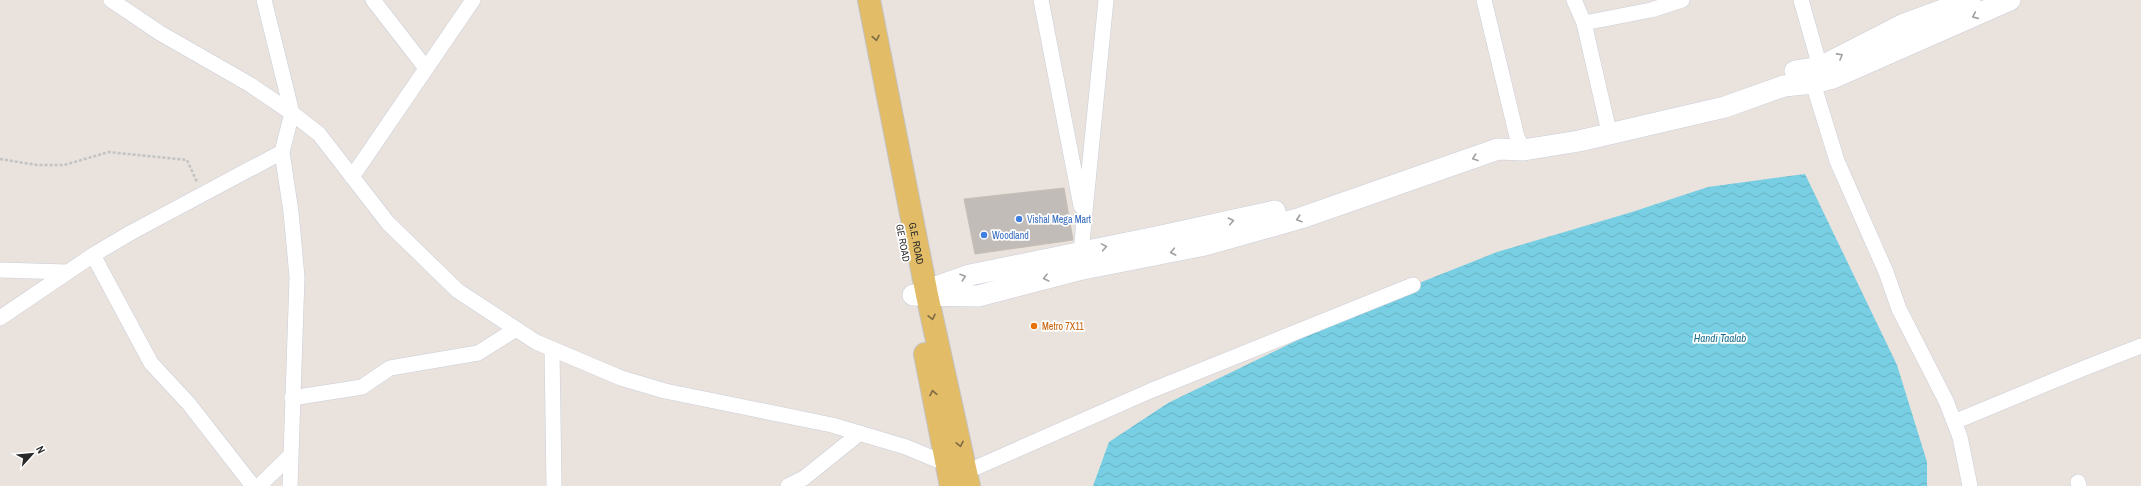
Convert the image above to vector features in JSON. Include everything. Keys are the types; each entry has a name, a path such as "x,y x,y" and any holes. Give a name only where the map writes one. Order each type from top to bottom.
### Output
{"main road":[{"name":"GE ROAD","path":"854,0 922,293 958,477"},
{"name":"G.E. ROAD","path":"869,0 922,293"}],"street":[{"path":"111,0 160,33 249,84 292,113 319,134 388,224 458,291 516,329 552,349 621,378 665,391 832,425 860,433 906,447 958,477 1150,391 1413,285"},
{"path":"264,0 292,113 282,152 291,212 297,277 290,486"},
{"path":"373,0 425,67"},
{"path":"352,177 425,67 473,0"},
{"path":"1041,0 1084,223"},
{"path":"1080,261 1106,0"},
{"path":"1484,0 1521,144"},
{"path":"1574,0 1584,23 1607,123"},
{"path":"1584,23 1651,10 1682,0"},
{"path":"1801,0 1816,75 1838,161 1886,272 1899,309 1946,401 1960,437 1970,486"},
{"path":"922,293 970,275 1080,261 1256,216 1347,190 1490,138 1521,144 1579,141 1725,107 1816,75 1904,24 1970,0"},
{"path":"1521,144 1709,98 1781,73 1816,75 1833,78 2010,0"},
{"path":"0,318 93,254 282,152"},
{"path":"93,254 151,363 188,404 253,486"},
{"path":"0,270 67,272"},
{"path":"292,398 362,386 390,368 478,353 516,329"},
{"path":"1954,422 2141,346"},
{"path":"552,349 554,486"},
{"path":"788,486 804,478 860,433"},
{"path":"259,486 291,455"}],"path":[{"path":"0,159 38,165 64,165 108,152 187,160 204,194"}],"water":[{"name":"Handi Taalab","path":"1805,174 1897,365 1927,462 1927,486 1093,486 1109,442 1168,403 1399,291 1497,252 1632,212 1708,187"}],"building":[{"name":"Vishal Mega Mart","path":"1064,188 1073,240 975,254 964,199"}],"place":[{"name":"Vishal Mega Mart","path":"1019,219"},
{"name":"Woodland","path":"984,235"},
{"name":"Metro 7X11","path":"1034,326"}]}
